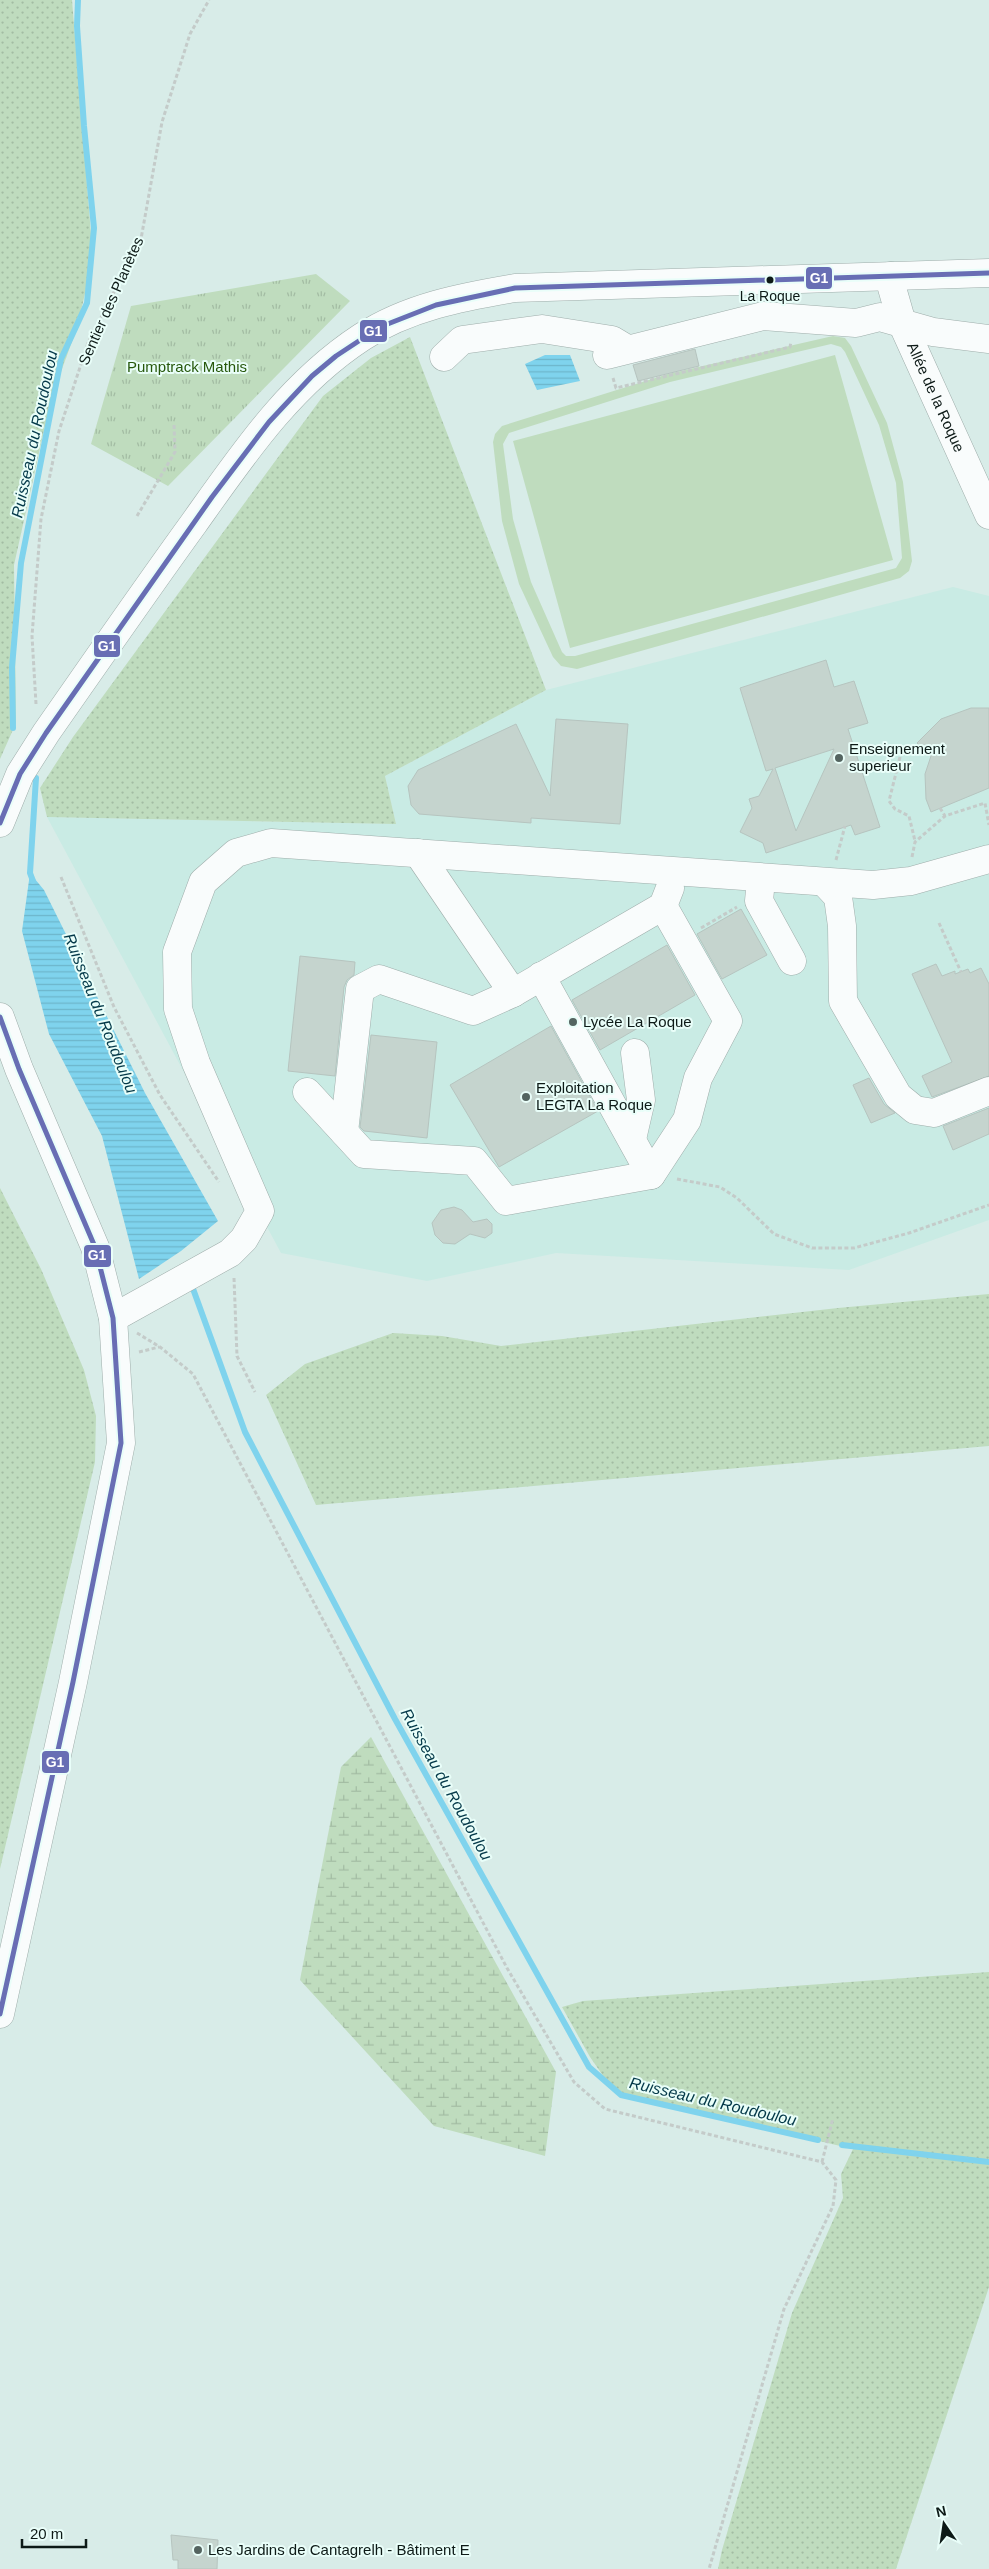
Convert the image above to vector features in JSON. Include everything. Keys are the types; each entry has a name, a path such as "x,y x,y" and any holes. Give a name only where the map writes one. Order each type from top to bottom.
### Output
{"street":[{"path":"0,823 20,774 46,733 264,426 319,368 363,336 410,312 461,298 515,288 989,273"},
{"name":"Allée de la Roque","path":"891,276 892,288 902,323 989,515"},
{"path":"444,357 462,340 542,329 612,340 617,352 763,316 856,323 880,317 933,332 989,339"},
{"path":"112,1318 230,1253 244,1239 260,1211 196,1063 178,1009 177,952 203,882 236,853 271,843 676,871 761,879 873,885 911,881 989,860"},
{"path":"418,853 513,993"},
{"path":"344,1132 360,989 379,979 473,1011 513,993 663,906 676,871"},
{"path":"761,879 759,901 792,961"},
{"path":"825,883 838,896 842,926 843,1002 898,1096 915,1110 934,1113 989,1091"},
{"path":"307,1092 364,1154 474,1161 506,1201 651,1175 687,1120 698,1078 728,1021 663,906"},
{"path":"541,976 651,1175"},
{"path":"0,1017 19,1069 95,1247 112,1318 121,1443 73,1682 0,2014"},
{"path":"632,1139 641,1100 635,1053"}],"path":[{"name":"Sentier des Planètes","path":"36,705 32,636 41,519 60,431 88,343 141,239 162,122 190,34 209,0"},
{"path":"617,352 616,388 790,347 791,338"},
{"path":"137,516 175,452 174,423"},
{"path":"900,757 889,802 895,809 909,816 915,842 910,862 911,881"},
{"path":"915,842 945,816 985,803 989,825"},
{"path":"940,808 945,816"},
{"path":"825,883 840,852 845,826"},
{"path":"61,877 114,1008 160,1095 224,1189"},
{"path":"697,931 739,906"},
{"path":"939,923 962,972"},
{"path":"651,1175 720,1187 737,1198 774,1234 812,1248 854,1248 909,1233 989,1205"},
{"path":"230,1253 234,1273 237,1356 255,1392"},
{"path":"160,1347 193,1374 507,1968 574,2082 606,2109 822,2162 836,2180 833,2206 784,2309 709,2569"},
{"path":"822,2162 833,2118"}],"shaded area":[{"name":"Lycée La Roque","path":"953,587 989,596 989,1220 849,1270 556,1253 427,1281 281,1253 47,817 396,824 385,776 546,690"}],"green space":[{"path":"0,0 72,0 93,259 77,328 51,399 14,565 16,723 0,759"},
{"name":"Pumptrack Mathis","path":"316,274 350,301 168,486 91,444 131,306"},
{"path":"833,336 845,338 851,346 887,423 903,482 912,561 909,571 900,578 577,669 561,666 553,657 519,584 502,521 493,442 495,434 502,426 668,374","holes":["831,344 841,347 879,425 896,483 902,558 896,568 575,656 566,656 562,652 531,582 513,519 503,444 509,433 670,382"]},
{"path":"410,337 546,690 385,776 396,824 47,817 40,788 73,737 323,396 371,358"},
{"path":"835,355 893,560 570,648 513,441"},
{"path":"0,1188 41,1269 84,1370 96,1416 95,1462 0,1869"},
{"path":"989,1294 989,1446 316,1505 266,1395 305,1364 393,1333 442,1336 501,1346 838,1308"},
{"path":"371,1737 556,2072 545,2156 434,2126 300,1980 341,1767"},
{"path":"989,1972 989,2287 896,2569 718,2569 792,2313 843,2198 841,2174 853,2149 615,2093 590,2057 562,2007 583,2001"}],"water":[{"path":"545,355 570,355 580,381 537,390 525,364"},
{"path":"30,873 44,890 145,1093 218,1221 181,1251 139,1279 102,1136 49,1034 22,931"}],"building":[{"path":"695,349 699,366 638,381 633,365"},
{"name":"Enseignement superieur","path":"826,660 834,687 854,681 868,723 848,729 880,827 855,835 851,825 766,853 763,843 740,832 752,808 749,799 759,796 773,769 766,771 740,688","holes":["834,749 796,831 775,768"]},
{"path":"971,708 989,708 989,788 931,812 926,799 925,774 931,756 917,743 941,719"},
{"path":"556,719 628,724 620,824 531,818 531,823 419,814 411,805 408,786 418,770 516,724 550,796"},
{"path":"741,909 767,955 722,979 697,934"},
{"name":"Exploitation LEGTA La Roque","path":"667,945 695,995 600,1050 572,1000"},
{"path":"300,956 355,962 354,975 347,980 344,987 335,1076 288,1071"},
{"path":"936,964 942,976 968,969 970,973 981,968 989,984 989,1076 932,1097 922,1076 952,1062 912,974"},
{"name":"Exploitation LEGTA La Roque","path":"551,1026 598,1111 499,1167 450,1085"},
{"path":"371,1035 437,1042 427,1138 364,1131 360,1127"},
{"path":"869,1078 884,1104 895,1113 871,1123 853,1085"},
{"path":"989,1108 989,1134 953,1150 943,1126"},
{"path":"454,1207 462,1210 473,1222 487,1219 492,1224 492,1233 485,1238 470,1234 455,1244 443,1243 435,1235 432,1223 441,1210"},
{"name":"Les Jardins de Cantagrelh - Bâtiment E","path":"171,2535 218,2540 217,2569 178,2569 178,2560 173,2560"}],"waterway":[{"name":"Ruisseau du Roudoulou","path":"13,728 12,667 21,563 61,359 87,303 94,228 84,126 77,26 78,0"},
{"name":"Ruisseau du Roudoulou","path":"33,881 30,873 36,778"},
{"name":"Ruisseau du Roudoulou","path":"192,1286 245,1432 395,1719 589,2067 621,2095 818,2140"},
{"name":"Ruisseau du Roudoulou","path":"842,2145 989,2162"}],"transit line":[{"name":"G1","path":"0,823 20,774 46,733 212,497 269,422 312,376 336,356 380,327 436,305 515,288 989,273"},
{"name":"G1","path":"0,1017 19,1069 95,1247 113,1318 121,1443 73,1682 0,2014"}],"place":[{"name":"La Roque","path":"770,280"},
{"name":"Enseignement superieur","path":"839,758"},
{"name":"Lycée La Roque","path":"573,1022"},
{"name":"Exploitation LEGTA La Roque","path":"526,1097"},
{"name":"Les Jardins de Cantagrelh - Bâtiment E","path":"198,2550"}]}
